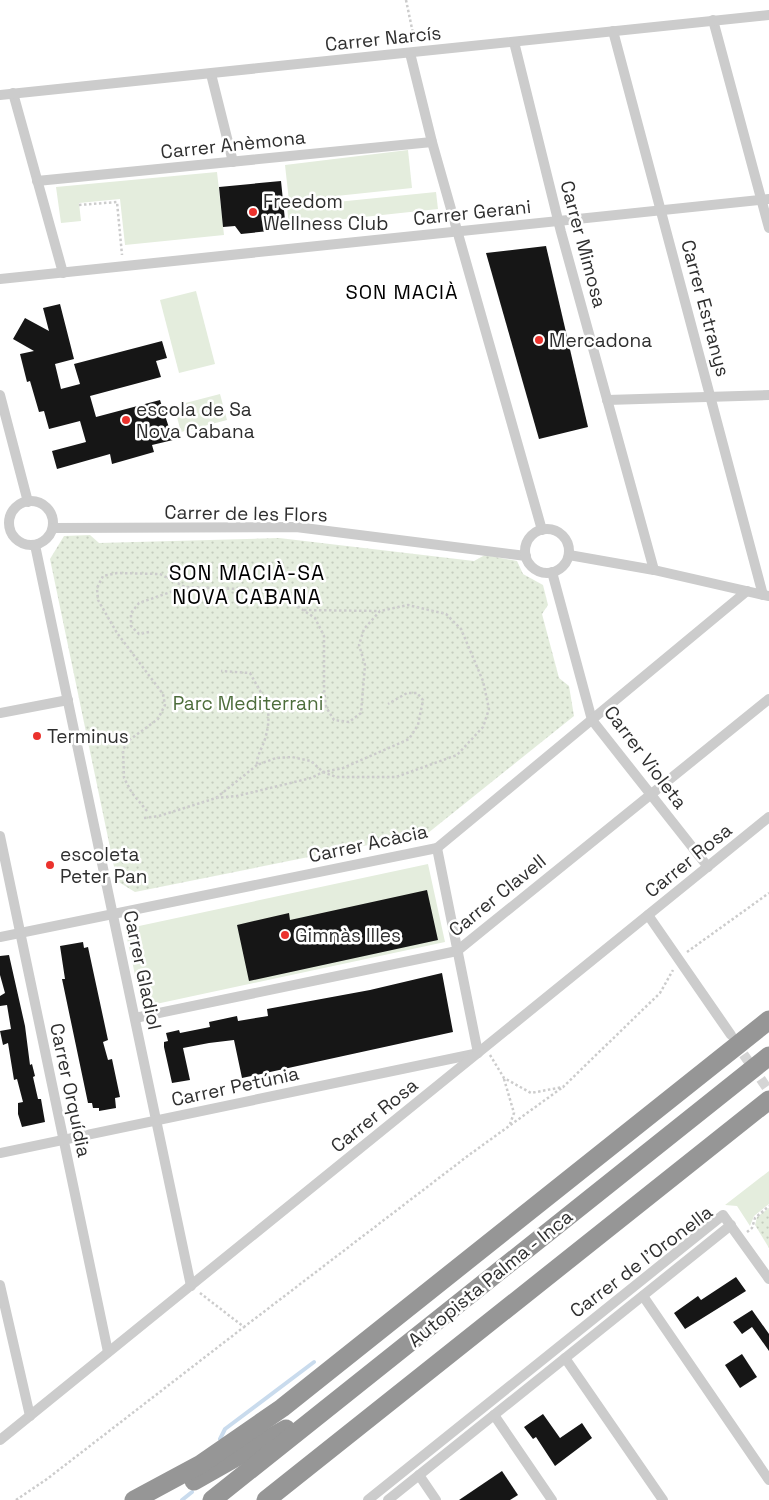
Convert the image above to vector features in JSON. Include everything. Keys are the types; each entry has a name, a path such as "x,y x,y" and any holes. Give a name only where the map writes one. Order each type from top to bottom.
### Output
{"highway":[{"path":"134,1500 200,1464 282,1408 769,1020"},
{"name":"Autopista Palma - Inca","path":"212,1500 769,1056"},
{"name":"Autopista Palma - Inca","path":"266,1500 769,1100"},
{"path":"156,1500 206,1475 343,1396"}],"street":[{"name":"Carrer Narcís","path":"0,94 211,74 769,14"},
{"path":"713,20 765,199 769,228"},
{"name":"Carrer Estranys","path":"613,31 766,596"},
{"name":"Carrer Mimosa","path":"514,42 559,221 654,570"},
{"path":"414,52 432,142 542,530"},
{"path":"211,74 232,162"},
{"path":"13,93 63,273"},
{"name":"Carrer Anèmona","path":"37,181 432,142"},
{"name":"Carrer Gerani","path":"0,279 765,199"},
{"path":"0,395 28,502"},
{"path":"607,400 769,395"},
{"path":"28,502 39,503 46,507 53,520 53,528 48,538 35,545 20,542 14,537 5,523 15,509 28,502"},
{"name":"Carrer de les Flors","path":"53,528 296,527 526,556"},
{"path":"542,530 555,531 561,534 569,548 569,555 565,564 552,572 541,572 534,569 526,556 526,545 530,538 542,530"},
{"name":"Carrer Gladiol","path":"35,545 191,1286"},
{"path":"569,555 654,570 766,596"},
{"name":"Carrer Violeta","path":"552,572 592,720 708,867"},
{"name":"Carrer Acàcia","path":"0,937 437,848 747,591"},
{"name":"Carrer Clavell","path":"135,1018 457,951 769,699"},
{"path":"0,713 68,700"},
{"name":"Carrer Rosa","path":"0,1440 769,817"},
{"name":"Carrer Orquídia","path":"0,836 108,1352"},
{"path":"437,848 457,951 482,1050"},
{"path":"648,915 731,1035"},
{"name":"Carrer Petúnia","path":"0,1153 482,1050"},
{"name":"Carrer de l'Oronella","path":"368,1500 724,1215 731,1225 388,1500"},
{"path":"731,1225 769,1279"},
{"path":"0,1285 30,1416"},
{"path":"643,1296 769,1480"},
{"path":"565,1358 664,1500"},
{"path":"494,1415 552,1500"},
{"path":"419,1475 436,1500"}],"path":[{"path":"406,0 414,52"},
{"path":"79,205 117,202 123,266"},
{"path":"147,811 132,793 124,778 123,750 128,741 158,719 165,705 163,694 117,633 98,600 97,588 103,576 116,573 140,572 160,574 185,588"},
{"path":"149,632 139,634 131,626 131,613 138,602 185,588 266,590 315,618 324,636 326,707 334,720 349,722 360,713 365,665 359,645 364,629 380,611"},
{"path":"216,798 257,765 276,758 292,757 311,761 323,772 336,776 396,777 457,755 483,727 490,709 483,681 461,629 446,614 408,606 380,611 302,610"},
{"path":"221,671 250,673 270,710 265,740 257,756 257,765"},
{"path":"144,818 159,816 216,798 237,796 311,778 323,772 343,768 409,739 418,725 424,700 417,693 407,693 388,704"},
{"path":"16,1500 48,1479 244,1327 563,1087 660,993 679,958 769,894"},
{"path":"482,1050 504,1078 514,1113 510,1126"},
{"path":"504,1078 531,1093 563,1087"},
{"path":"740,1238 752,1228 755,1218 769,1206"},
{"path":"191,1286 244,1327"}],"green space":[{"path":"408,150 412,188 289,201 285,165"},
{"path":"217,172 224,235 125,245 120,199 79,203 81,221 61,223 56,187"},
{"path":"436,192 438,209 289,225 287,207"},
{"path":"196,291 215,364 179,373 160,300"},
{"path":"220,394 227,420 181,432 174,406"},
{"name":"Parc Mediterrani","path":"90,535 99,543 279,538 474,561 485,555 517,561 523,574 543,585 548,605 542,614 559,678 569,686 574,716 428,833 135,892 117,881 50,559 64,536"},
{"name":"Gimnàs Illes","path":"428,864 445,942 142,1007 125,929"},
{"path":"769,1171 769,1204 754,1216 750,1226 737,1206 725,1205"},
{"path":"769,1208 769,1248 755,1225 757,1217"}],"building":[{"name":"Freedom Wellness Club","path":"281,181 285,220 275,221 269,231 241,234 235,226 223,227 219,187"},
{"name":"Mercadona","path":"546,246 588,427 539,439 486,253"},
{"path":"60,304 74,359 55,364 61,389 80,384 74,364 162,341 167,358 156,361 161,377 90,396 96,417 160,400 173,440 152,445 154,452 112,464 110,454 57,469 52,451 86,442 80,421 49,429 44,411 39,412 30,381 27,382 20,354 34,351 13,339 25,318 49,331 43,308"},
{"path":"427,890 438,940 249,981 237,925 289,913 290,920"},
{"path":"83,942 84,948 88,947 108,1040 103,1042 108,1060 112,1059 120,1097 115,1098 116,1108 99,1111 99,1108 93,1108 92,1103 88,1103 62,979 65,979 60,946"},
{"path":"9,955 25,1026 30,1065 32,1064 35,1076 33,1077 38,1099 41,1099 45,1122 22,1127 18,1114 18,1103 23,1102 17,1079 14,1080 8,1043 3,1045 0,1031 11,1029 7,1005 0,1006 0,996 5,993 0,975 0,956"},
{"path":"442,973 453,1032 242,1078 234,1040 209,1043 183,1048 190,1080 172,1083 164,1047 164,1042 168,1041 166,1033 179,1030 180,1033 210,1027 209,1022 237,1016 238,1021 268,1016 267,1009 370,990"},
{"path":"736,1277 746,1291 685,1329 674,1313 698,1296 701,1300"},
{"path":"752,1310 769,1334 769,1351 752,1327 742,1334 733,1322"},
{"path":"742,1354 757,1377 740,1388 725,1365"},
{"path":"543,1414 560,1438 582,1423 592,1438 555,1466 536,1437 533,1439 524,1427"},
{"path":"502,1471 518,1495 510,1500 459,1500"}],"waterway":[{"path":"220,1439 225,1429 314,1362"},
{"path":"182,1500 192,1492"}],"tunnel":[{"path":"735,1042 769,1091"}],"place":[{"name":"Freedom Wellness Club","path":"253,212"},
{"name":"Mercadona","path":"539,340"},
{"name":"escola de Sa Nova Cabana","path":"126,420"},
{"name":"Terminus","path":"37,736"},
{"name":"escoleta Peter Pan","path":"50,865"},
{"name":"Gimnàs Illes","path":"285,935"}],"district":[{"name":"SON MACIÀ","path":"402,292"},
{"name":"SON MACIÀ-SA NOVA CABANA","path":"247,585"}]}
